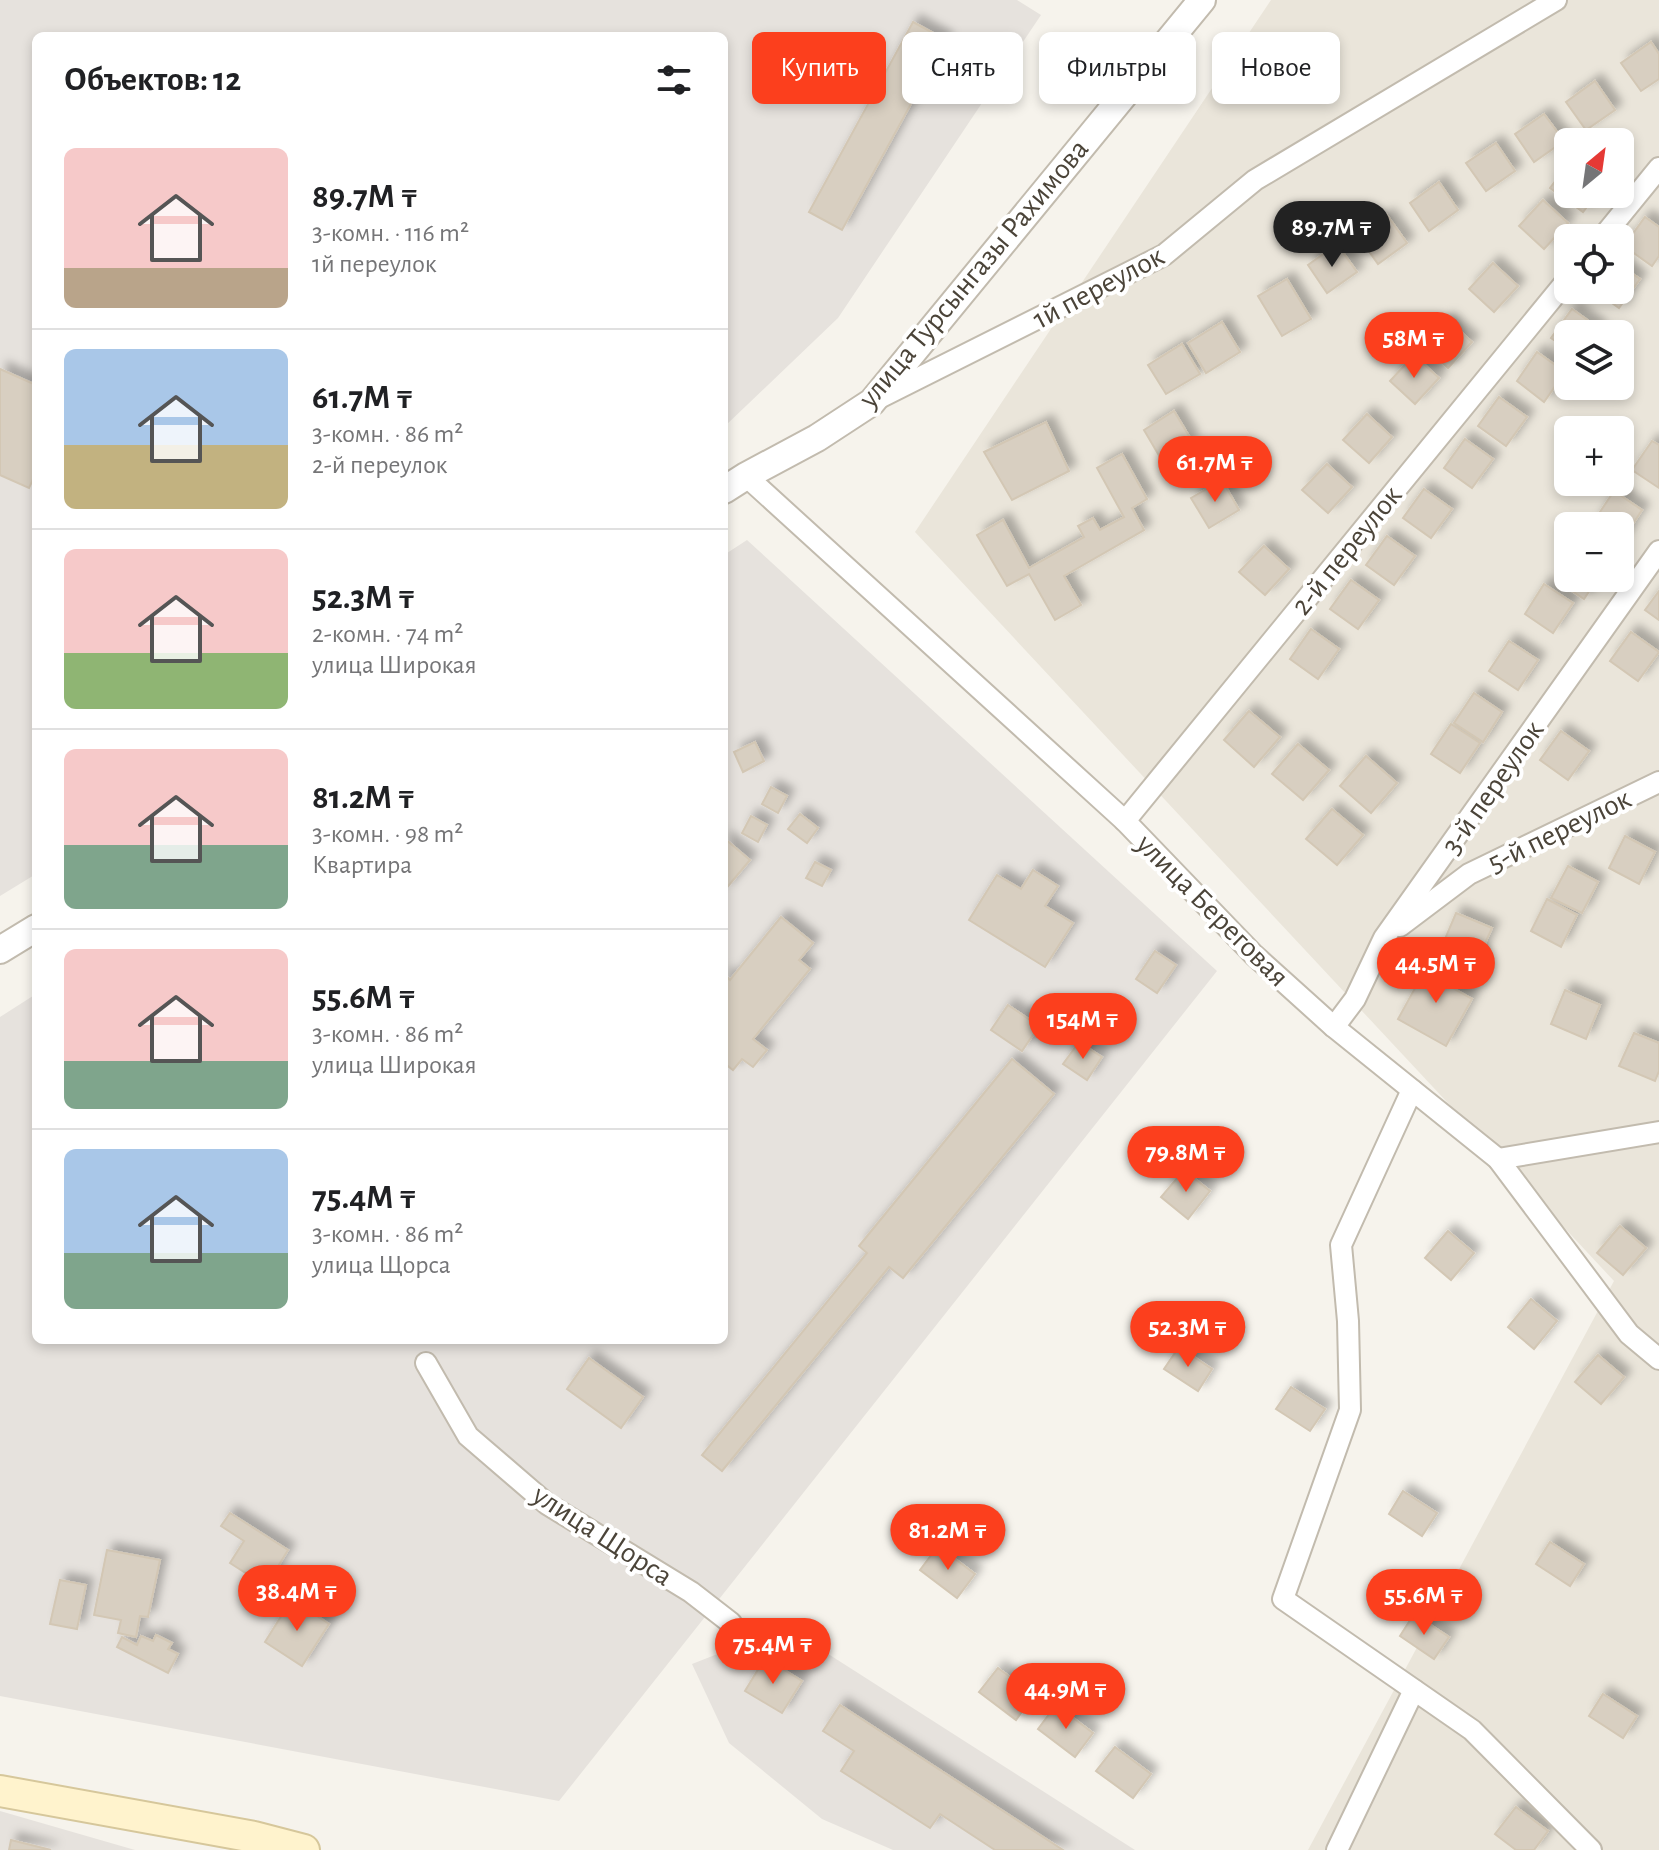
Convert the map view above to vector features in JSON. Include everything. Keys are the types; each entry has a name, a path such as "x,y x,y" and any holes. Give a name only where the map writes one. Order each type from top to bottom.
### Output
{"main road":[{"path":"0,1791 254,1837 304,1850"}],"street":[{"name":"улица Турсынгазы Рахимова","path":"746,476 817,438 872,402 1202,0"},
{"name":"1й переулок","path":"872,402 1164,255 1255,180 1556,0"},
{"path":"1613,224 1659,168"},
{"name":"2-й переулок","path":"1125,821 1554,296"},
{"path":"728,487 746,476"},
{"name":"улица Береговая","path":"746,476 1125,821 1254,955 1334,1027 1498,1159 1629,1334 1659,1359"},
{"name":"3-й переулок","path":"1334,1027 1355,999 1384,938 1659,551"},
{"name":"5-й переулок","path":"1384,938 1469,874 1659,782"},
{"path":"0,950 32,930"},
{"path":"1412,1090 1341,1245 1348,1321 1350,1410 1283,1599 1472,1730 1591,1850"},
{"path":"1498,1159 1659,1132"},
{"name":"улица Щорса","path":"426,1363 468,1436 547,1504 691,1592 731,1623"},
{"path":"1337,1850 1414,1690"}],"shaded area":[{"path":"0,0 1017,0 1041,15 1023,42 1023,32 902,32 902,104 981,104 838,318 728,423 728,32 32,32 32,876 0,896"},
{"path":"1271,0 1659,0 1659,1850 1308,1850 1614,1281 915,532 1212,88 1212,104 1340,104 1340,32 1250,32"},
{"path":"747,540 1217,971 559,1801 0,1696 0,1017 32,997 32,1344 728,1344 728,552"},
{"path":"786,1627 1135,1850 893,1850 822,1819 729,1743 692,1664"},
{"path":"0,1811 135,1850 0,1850"}],"building":[{"path":"913,22 931,32 908,32"},
{"path":"902,42 902,104 911,104 842,230 809,212 868,104 886,104 886,71"},
{"path":"1651,42 1659,54 1659,79 1641,91 1621,63"},
{"path":"1595,81 1615,110 1585,128 1566,102"},
{"path":"1544,114 1554,128 1554,148 1534,162 1515,134"},
{"path":"1496,143 1515,171 1486,191 1466,163"},
{"path":"1439,182 1458,210 1429,231 1410,203"},
{"path":"1543,200 1568,223 1554,224 1554,238 1544,249 1519,226"},
{"path":"1387,215 1407,243 1378,264 1358,236"},
{"path":"1645,217 1659,227 1659,256 1652,266 1634,253 1634,232"},
{"path":"1337,244 1357,272 1327,293 1308,265"},
{"path":"1493,263 1518,286 1494,312 1469,289"},
{"path":"1287,279 1311,319 1282,336 1258,296"},
{"path":"1572,309 1587,320 1564,320"},
{"path":"1447,319 1472,342 1448,368 1423,345"},
{"path":"1222,322 1240,352 1206,373 1188,343"},
{"path":"1182,344 1200,374 1166,394 1148,365"},
{"path":"1537,352 1554,364 1554,388 1544,402 1517,381"},
{"path":"1414,355 1439,378 1415,404 1390,381"},
{"path":"0,369 32,383 32,482 29,488 0,475"},
{"path":"1499,397 1527,417 1506,446 1478,426"},
{"path":"1174,411 1192,441 1161,459 1144,430"},
{"path":"1367,414 1392,437 1369,463 1343,440"},
{"path":"1046,422 1069,471 1012,500 984,452"},
{"path":"1465,439 1493,459 1472,488 1444,468"},
{"path":"1652,441 1659,445 1659,488 1634,471"},
{"path":"1122,454 1147,499 1132,508 1144,530 1064,576 1081,605 1055,620 1029,574 1007,586 977,535 1003,520 1029,568 1084,537 1078,526 1093,518 1100,530 1124,517 1097,468"},
{"path":"1327,464 1352,487 1328,513 1302,490"},
{"path":"1222,480 1239,510 1209,528 1191,498"},
{"path":"1424,489 1452,509 1431,538 1403,518"},
{"path":"1611,496 1621,496 1642,510 1634,522 1634,512 1600,512"},
{"path":"1387,536 1415,556 1394,585 1366,565"},
{"path":"1264,546 1289,569 1265,595 1239,572"},
{"path":"1351,580 1379,600 1358,629 1330,609"},
{"path":"1544,584 1573,603 1553,633 1525,614"},
{"path":"1659,591 1659,620 1645,610"},
{"path":"1574,592 1589,592 1584,599"},
{"path":"1311,629 1339,649 1318,679 1290,659"},
{"path":"1631,632 1659,652 1638,681 1610,661"},
{"path":"1509,641 1538,660 1518,690 1489,671"},
{"path":"1474,693 1502,712 1483,742 1454,723"},
{"path":"1249,711 1280,737 1254,767 1224,740"},
{"path":"1451,724 1480,743 1460,773 1431,754"},
{"path":"1561,731 1589,751 1568,780 1540,760"},
{"path":"755,742 764,761 743,772 734,752"},
{"path":"1298,744 1329,770 1303,800 1272,774"},
{"path":"1366,756 1397,783 1371,813 1340,786"},
{"path":"771,787 787,796 778,813 762,804"},
{"path":"1332,809 1363,835 1337,865 1306,839"},
{"path":"800,814 818,828 807,843 788,829"},
{"path":"751,816 767,825 758,842 742,833"},
{"path":"1625,836 1655,852 1639,884 1609,868"},
{"path":"728,841 750,860 728,886"},
{"path":"815,862 831,870 822,886 806,878"},
{"path":"1568,866 1598,882 1582,913 1551,898"},
{"path":"1033,870 1058,886 1045,906 1073,923 1045,967 969,920 997,875 1021,889"},
{"path":"1547,899 1577,915 1561,947 1531,931"},
{"path":"1456,913 1492,928 1477,961 1442,946"},
{"path":"781,917 813,943 799,960 810,969 753,1039 767,1050 753,1067 742,1059 733,1070 728,1066 728,978 730,980"},
{"path":"1155,951 1176,965 1157,993 1136,979"},
{"path":"1430,961 1457,976 1451,987 1472,999 1446,1046 1398,1019"},
{"path":"1565,990 1600,1005 1586,1039 1551,1024"},
{"path":"1008,1005 1039,1026 1022,1051 991,1030"},
{"path":"1634,1033 1659,1043 1659,1071 1655,1081 1619,1066"},
{"path":"1079,1042 1102,1057 1087,1080 1063,1064"},
{"path":"1012,1059 1054,1094 903,1278 889,1267 722,1471 702,1455 867,1253 859,1246"},
{"path":"1184,1170 1210,1191 1188,1219 1161,1197"},
{"path":"1620,1226 1646,1248 1623,1275 1597,1253"},
{"path":"1448,1231 1474,1253 1451,1280 1425,1258"},
{"path":"1531,1299 1557,1321 1534,1349 1508,1327"},
{"path":"1179,1347 1212,1369 1198,1391 1164,1369"},
{"path":"1598,1355 1624,1377 1601,1404 1575,1382"},
{"path":"589,1358 643,1397 621,1428 567,1389"},
{"path":"1291,1387 1325,1409 1310,1431 1276,1409"},
{"path":"1403,1491 1437,1513 1422,1536 1389,1514"},
{"path":"230,1513 288,1550 266,1586 230,1563 244,1541 221,1526"},
{"path":"1550,1542 1584,1564 1570,1586 1536,1564"},
{"path":"938,1546 975,1574 957,1598 920,1570"},
{"path":"107,1550 160,1560 148,1617 140,1616 136,1637 118,1633 121,1620 94,1615"},
{"path":"60,1580 86,1585 77,1629 50,1624"},
{"path":"292,1599 329,1624 302,1666 265,1642"},
{"path":"1414,1614 1449,1637 1434,1659 1400,1636"},
{"path":"156,1635 172,1643 168,1649 178,1654 168,1673 117,1647 122,1637 137,1645 141,1636 153,1641"},
{"path":"765,1658 802,1681 782,1713 745,1691"},
{"path":"998,1668 1034,1695 1016,1720 979,1692"},
{"path":"1603,1694 1637,1716 1623,1738 1589,1716"},
{"path":"840,1705 1063,1850 995,1850 940,1814 930,1828 841,1771 854,1751 823,1731"},
{"path":"1056,1705 1093,1733 1075,1757 1038,1729"},
{"path":"1115,1747 1151,1774 1133,1798 1096,1771"},
{"path":"1516,1807 1548,1831 1534,1850 1516,1850 1495,1834"},
{"path":"11,1840 51,1850 9,1850"}]}
